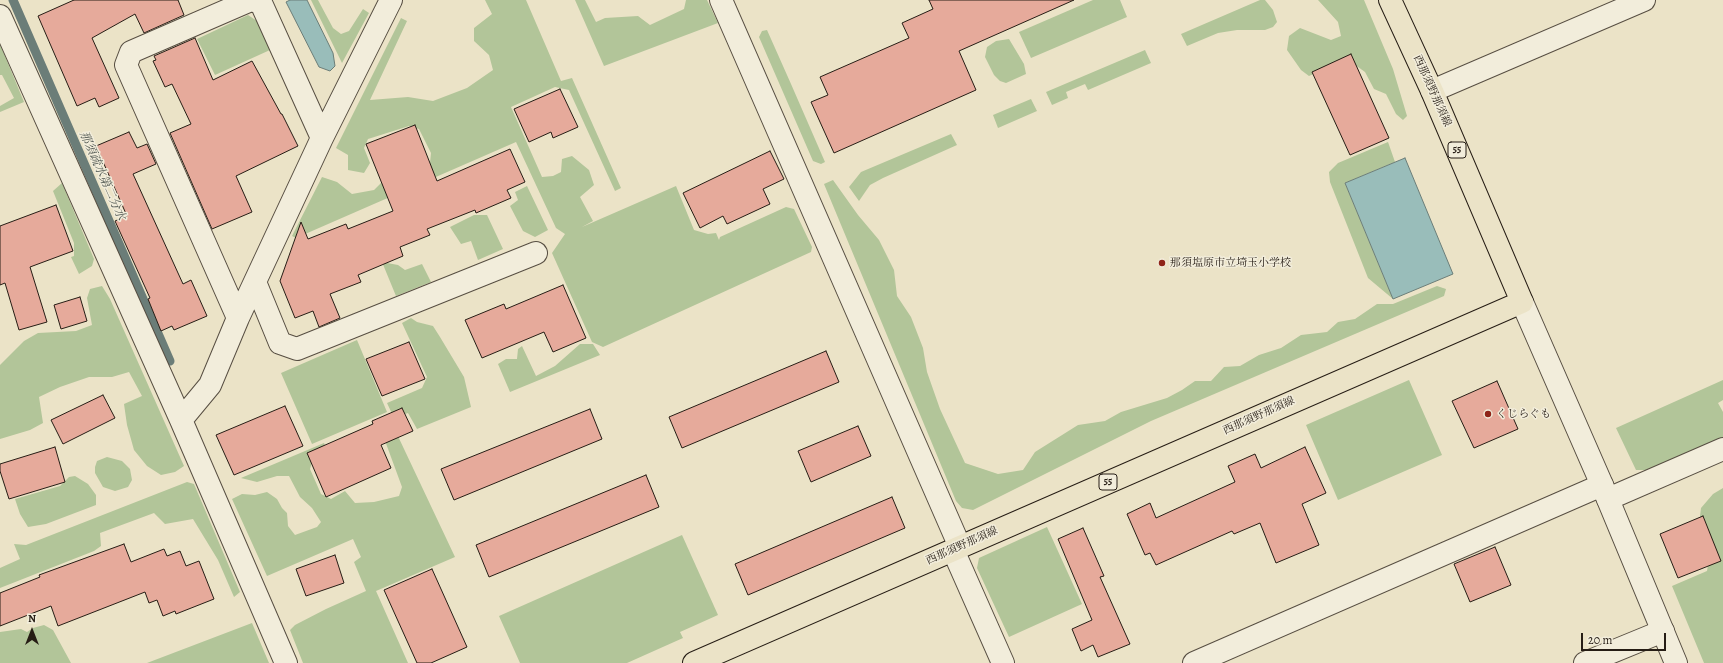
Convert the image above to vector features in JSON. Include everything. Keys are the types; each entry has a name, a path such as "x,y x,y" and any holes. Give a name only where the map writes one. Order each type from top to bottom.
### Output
{"main road":[{"name":"西那須野那須線","path":"694,663 1522,302 1432,91 1390,0"}],"street":[{"path":"238,318 126,65 131,52 251,0 261,3 322,138"},
{"path":"181,420 210,385 238,318 322,138 391,0"},
{"path":"722,0 957,548 1003,663"},
{"path":"1432,91 1644,0"},
{"path":"0,16 181,420 286,663"},
{"path":"255,282 280,343 297,350 536,253"},
{"path":"1522,302 1605,492 1676,663"},
{"path":"1194,663 1233,655 1605,492 1723,449"},
{"path":"1586,663 1663,631"}],"green space":[{"path":"311,0 318,0 333,28 341,34 349,31 363,9 369,13 342,63"},
{"path":"485,0 526,0 561,81 572,78 621,188 615,191 569,90 555,87 511,107 542,177 553,176 561,172 562,159 572,156 589,170 594,185 580,197 593,221 582,227 676,186 694,230 708,234 716,233 719,240 720,237 786,207 794,209 812,247 811,252 603,347 592,342 552,253 565,234 556,228 516,142 296,238 292,236 322,177 337,182 352,194 374,190 384,180 430,163 431,153 419,129 409,126 368,139 364,148 370,163 364,173 348,170 348,155 336,148 401,18 407,21 370,100 408,97 433,101 467,88 493,70 489,55 474,41 474,28 492,14"},
{"path":"575,0 585,0 596,22 605,18 638,16 650,25 684,9 686,0 707,0 718,23 604,66"},
{"path":"1093,0 1120,0 1127,17 1031,58 1019,32"},
{"path":"1260,0 1265,0 1273,10 1277,22 1273,27 1265,30 1237,30 1218,33 1187,46 1181,34"},
{"path":"1318,0 1364,0 1393,69 1407,116 1403,120 1396,114 1386,94 1374,89 1365,72 1347,59 1309,76 1301,70 1287,50 1289,36 1300,28 1331,40 1341,36 1338,22"},
{"path":"248,15 257,21 270,50 215,75 197,39"},
{"path":"767,30 825,162 821,164 813,161 759,37 762,31"},
{"path":"1009,39 1024,64 1026,74 1006,83 1000,81 994,75 985,57 987,47 996,41"},
{"path":"0,44 24,102 0,112 0,106 14,98 2,75 0,75"},
{"path":"1145,50 1151,63 1088,90 1085,84 1066,92 1068,98 1052,105 1046,92"},
{"path":"1031,99 1037,111 998,128 993,115"},
{"path":"951,134 957,145 870,185 859,201 849,187 861,172"},
{"path":"1388,142 1395,162 1345,183 1393,299 1368,278 1330,182 1329,172 1338,163"},
{"path":"833,180 858,215 879,240 894,270 897,296 911,317 923,348 927,372 940,409 965,463 998,474 1023,470 1035,452 1078,425 1105,421 1121,412 1167,398 1195,381 1211,381 1224,367 1240,366 1259,355 1281,348 1301,335 1327,332 1338,322 1355,319 1377,304 1393,304 1437,286 1446,289 1444,296 1151,421 973,510 962,508 956,501 824,184"},
{"path":"62,183 94,259 92,266 79,274 71,257 74,256 74,243 53,191"},
{"path":"527,186 548,230 535,237 523,231 510,206 518,200 515,192"},
{"path":"474,215 487,215 503,249 478,260 471,241 461,244 450,227"},
{"path":"382,262 398,265 405,270 422,264 431,282 396,296"},
{"path":"102,286 110,299 184,466 175,472 161,475 147,466 134,450 127,425 124,404 142,396 129,372 112,377 89,377 60,387 39,397 43,423 30,430 0,439 0,365 24,341 38,333 76,331 92,325 87,298 90,289"},
{"path":"411,318 417,322 433,326 464,377 471,407 417,429 408,413 394,418 387,403 422,388 427,377 402,323"},
{"path":"357,340 387,412 312,444 281,373"},
{"path":"580,344 593,344 600,355 510,392 498,364 506,359 517,359 518,349 522,346 536,376 555,366"},
{"path":"1409,380 1442,455 1338,500 1306,425"},
{"path":"1723,380 1723,400 1718,403 1723,412 1723,438 1646,470 1636,470 1616,428"},
{"path":"396,432 455,557 376,591 408,663 303,663 290,630 295,625 326,609 366,591 354,562 361,557 353,539 267,576 232,499 242,494 255,495 267,492 277,499 287,513 288,526 295,535 317,527 321,522 312,508 300,497 289,476 277,476 257,482 241,478 324,443 328,452 313,459 310,469 321,494 331,499 345,491 355,503 374,502 399,496 402,487 384,438"},
{"path":"107,457 122,461 130,469 132,480 128,487 115,491 103,487 95,473 95,467 97,461"},
{"path":"75,476 88,484 96,495 96,505 46,524 28,527 20,514 15,499 60,486 69,477"},
{"path":"187,482 194,484 240,592 234,597 218,560 193,519 165,524 154,513 100,533 101,546 94,551 0,588 0,568 20,559 14,544 26,545"},
{"path":"1723,488 1723,663 1704,663 1672,586 1707,571 1710,552 1699,525 1701,508 1713,494"},
{"path":"1047,527 1082,604 1009,637 977,568 979,558"},
{"path":"682,535 718,615 680,632 683,638 627,663 520,663 499,616"},
{"path":"252,623 269,663 147,663"},
{"path":"44,625 53,630 71,663 0,663 0,632 21,629 27,632 33,628"}],"water":[{"path":"290,0 307,0 333,53 335,66 330,71 319,67 286,2"},
{"path":"1405,158 1453,274 1393,299 1345,183"}],"building":[{"path":"74,0 178,0 184,15 144,33 135,14 92,38 119,98 99,107 95,98 77,106 38,16"},
{"path":"929,0 1074,0 959,51 976,90 834,153 811,102 828,95 820,77 909,38 902,23 933,9"},
{"path":"195,38 213,80 252,61 298,146 236,176 252,212 212,229 170,133 191,124 172,84 165,87 153,61 156,60 154,56"},
{"path":"1351,54 1389,138 1350,155 1312,72"},
{"path":"560,89 578,127 553,138 551,132 529,142 514,109"},
{"path":"415,125 437,181 510,149 525,182 507,190 511,198 476,213 475,210 427,229 430,235 400,247 403,256 358,275 361,282 330,294 340,318 319,327 313,311 295,318 280,281 301,222 308,239 346,224 348,229 393,211 366,144"},
{"path":"129,132 137,148 147,144 156,164 133,174 183,284 191,280 207,316 174,330 172,326 161,331 148,299 150,298 115,221 127,216 96,146"},
{"path":"770,151 784,179 763,189 770,204 727,224 723,216 700,228 683,193"},
{"path":"56,205 73,251 30,267 47,322 19,330 5,283 0,285 0,226"},
{"path":"563,285 586,338 553,352 544,332 482,358 465,320 504,304 506,309"},
{"path":"80,297 87,321 61,329 54,305"},
{"path":"409,342 425,379 382,396 366,359"},
{"path":"826,351 839,382 682,448 669,417"},
{"path":"1497,381 1518,429 1474,448 1452,401"},
{"path":"103,395 115,418 63,444 51,420"},
{"path":"285,406 303,446 234,475 216,435"},
{"path":"402,408 413,431 381,445 391,468 326,497 307,453 373,424 372,421"},
{"path":"590,409 602,439 454,500 441,469"},
{"path":"858,426 871,456 811,482 798,451"},
{"path":"55,447 65,482 9,499 0,471 0,464"},
{"path":"1305,447 1326,493 1302,504 1319,545 1276,563 1260,523 1234,534 1232,531 1156,565 1150,553 1145,555 1127,514 1150,503 1156,518 1235,482 1228,466 1255,454 1261,468"},
{"path":"646,475 659,507 489,577 476,545"},
{"path":"892,497 905,528 748,595 735,564"},
{"path":"1703,516 1721,561 1678,578 1660,534"},
{"path":"1083,528 1104,576 1100,577 1130,644 1098,657 1093,645 1081,651 1072,629 1092,620 1058,539"},
{"path":"124,544 131,562 164,549 167,556 180,551 186,566 199,561 214,599 176,614 175,611 163,616 157,600 149,603 145,592 58,626 51,606 0,626 0,593 40,577 39,575"},
{"path":"1495,547 1511,585 1470,602 1454,564"},
{"path":"335,555 344,583 306,596 296,569"},
{"path":"432,569 467,647 431,663 417,663 384,590"}],"waterway":[{"name":"那須疏水第二分水","path":"13,0 170,361"}],"place":[{"name":"那須塩原市立埼玉小学校","path":"1162,263"},
{"name":"くじらぐも","path":"1488,414"}]}
